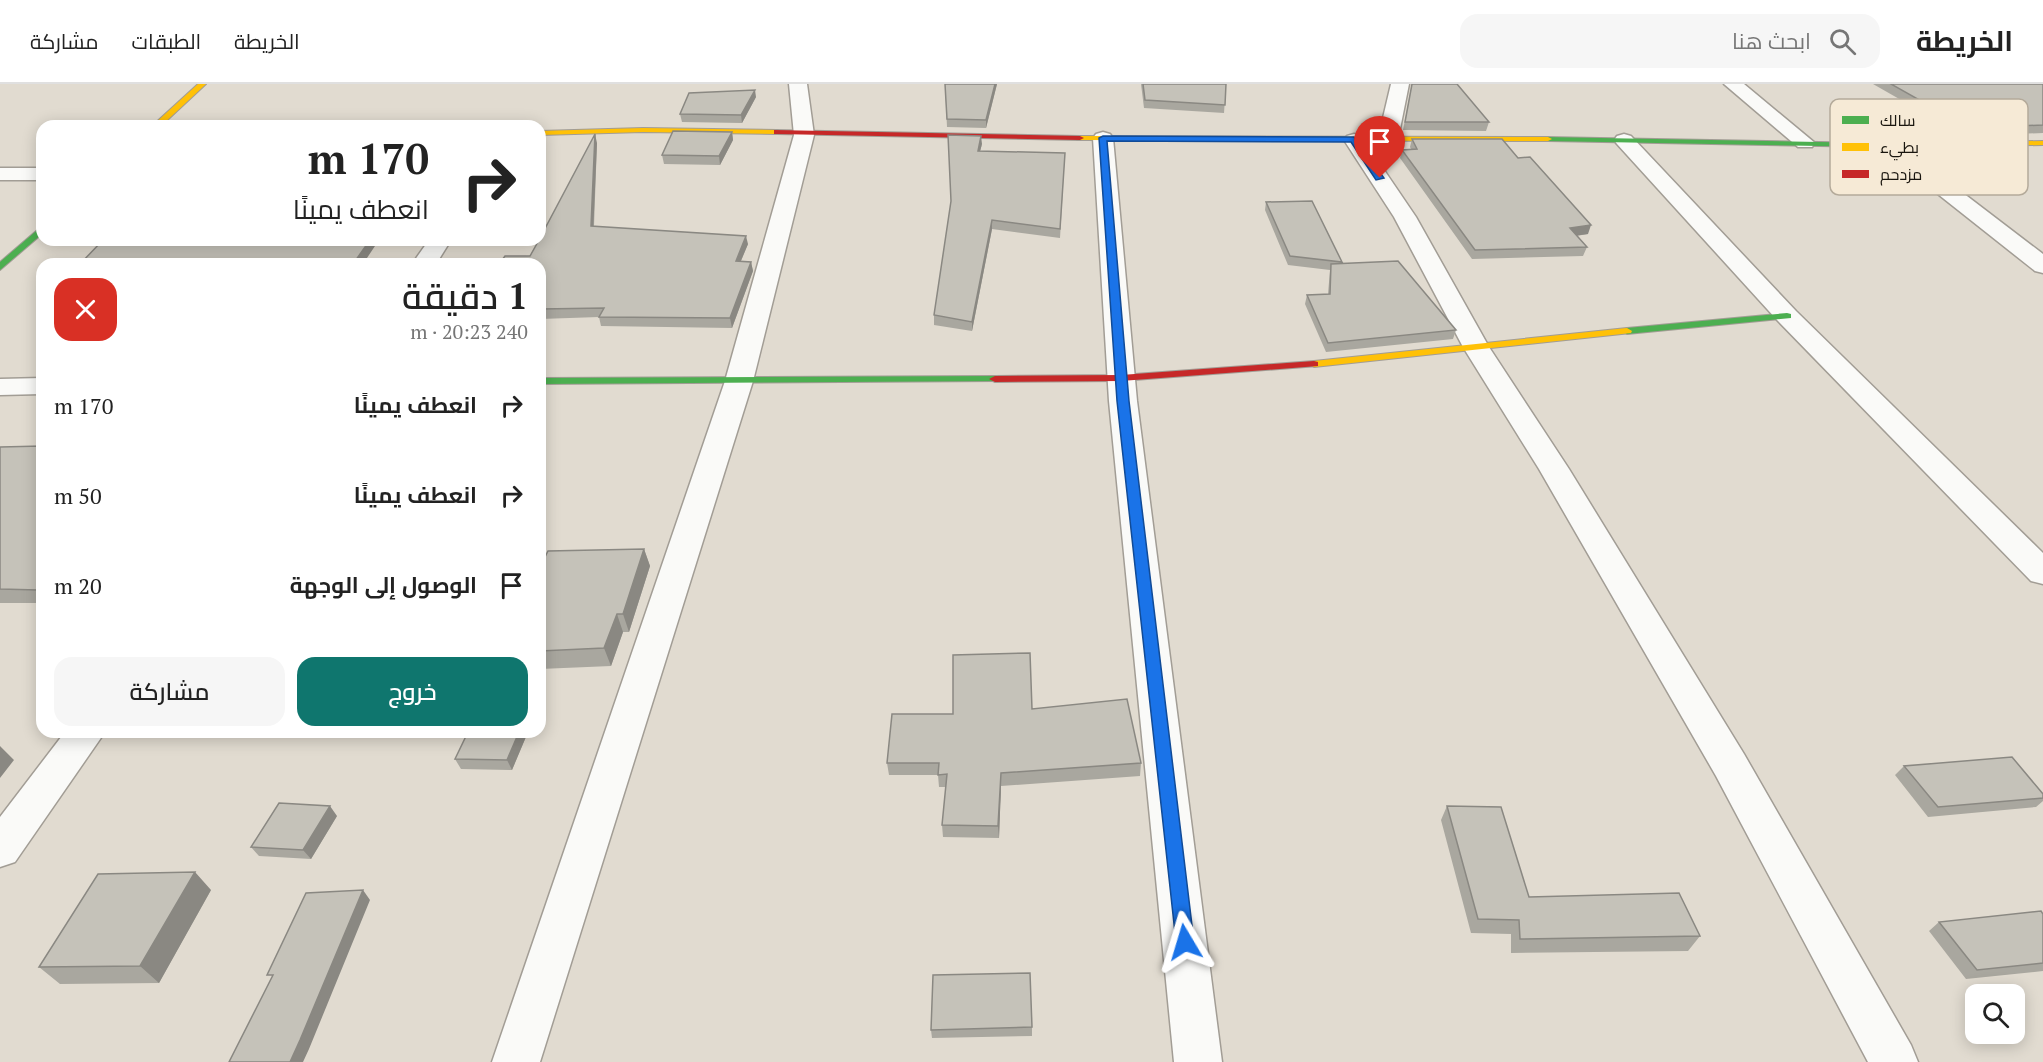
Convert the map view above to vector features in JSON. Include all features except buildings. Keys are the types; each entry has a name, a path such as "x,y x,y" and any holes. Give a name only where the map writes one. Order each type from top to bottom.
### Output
{"street":[{"path":"163,120 202,84"},
{"path":"516,1062 739,381 804,135 798,84"},
{"path":"1388,139 1400,84"},
{"path":"1733,84 1805,143"},
{"path":"546,134 643,130 804,135 1624,140 1830,144"},
{"path":"1103,138 1121,378 1198,1062"},
{"path":"1354,140 1405,218 1476,347 1554,469 1730,765 1894,1062"},
{"path":"1624,140 1787,316 2043,573"},
{"path":"2028,143 2043,143"},
{"path":"0,174 36,174"},
{"path":"1952,195 2043,266"},
{"path":"0,267 36,234"},
{"path":"546,381 1121,378 1311,364 1787,316"},
{"path":"0,387 36,386"},
{"path":"0,849 82,738"}],"traffic: fast":[{"path":"1548,139 1830,144"},
{"path":"0,267 36,234"},
{"path":"1627,331 1787,316"},
{"path":"546,381 995,379"}],"traffic: slow":[{"path":"163,120 202,84"},
{"path":"546,133 643,130 777,132"},
{"path":"1080,138 1548,139"},
{"path":"2028,143 2043,143"},
{"path":"1314,364 1627,331"}],"traffic: jam":[{"path":"777,132 1080,138"},
{"path":"995,379 1121,378 1314,364"}],"route":[{"path":"1185,942 1123,401 1103,138 1354,140 1380,178"}]}
